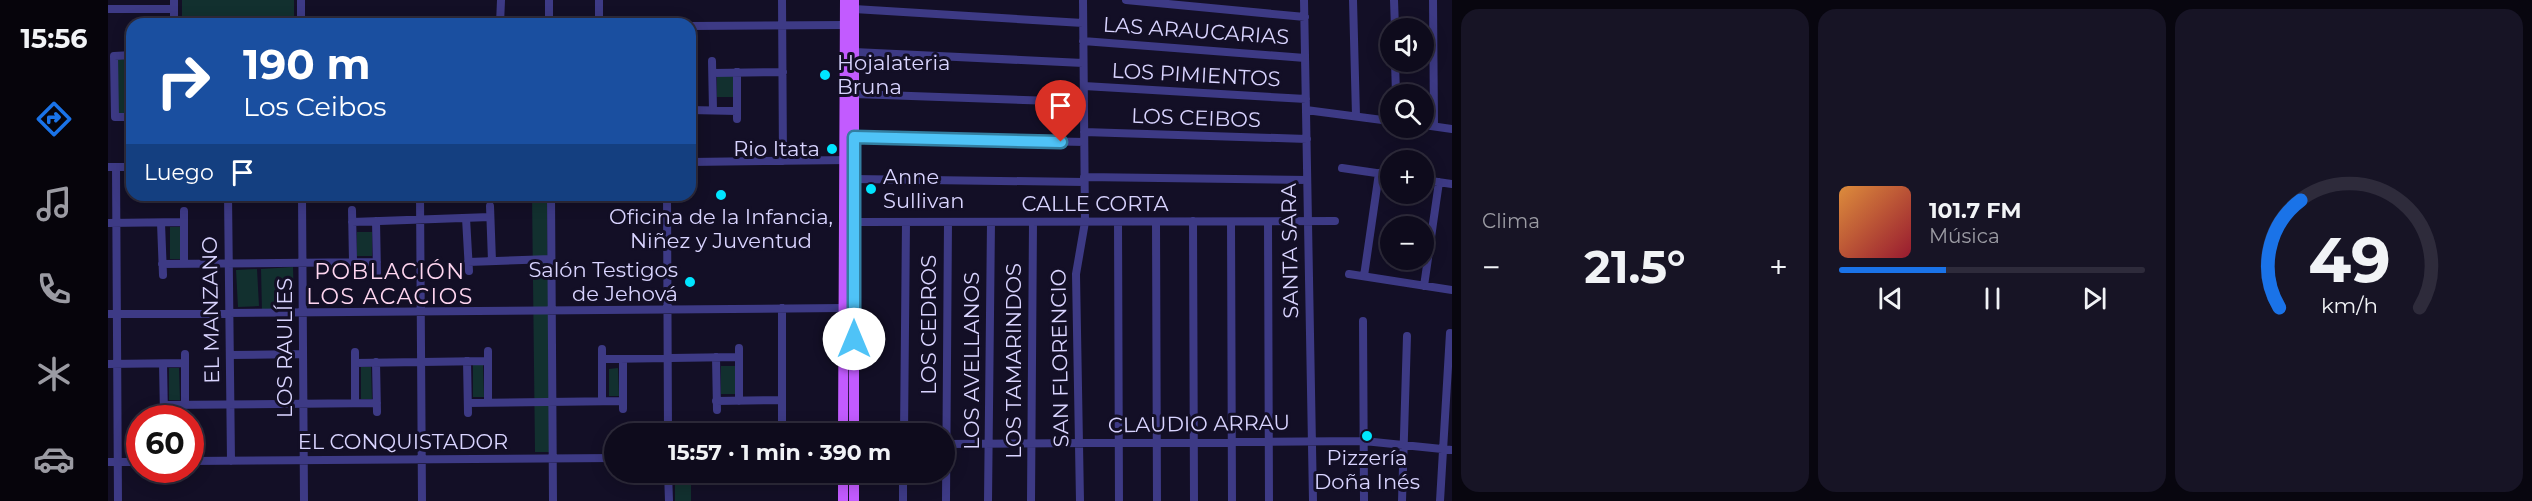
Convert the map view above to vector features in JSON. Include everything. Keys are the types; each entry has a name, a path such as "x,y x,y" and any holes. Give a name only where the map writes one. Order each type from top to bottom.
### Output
{"main road":[{"path":"843,423 844,0"},
{"path":"854,4 854,423"},
{"path":"843,483 843,501"},
{"path":"854,483 854,501"}],"street":[{"path":"301,0 301,18"},
{"path":"500,18 501,0"},
{"path":"549,0 549,18"},
{"path":"599,0 599,18"},
{"path":"782,0 783,161"},
{"name":"SAN FLORENCIO","path":"1080,501 1076,274 1085,222 1083,0"},
{"path":"1126,0 1305,17"},
{"name":"SANTA SARA","path":"1304,0 1313,501"},
{"path":"1353,0 1356,116"},
{"path":"1394,0 1395,18"},
{"path":"1433,0 1434,84"},
{"path":"108,9 174,4"},
{"name":"LAS ARAUCARIAS","path":"854,4 1083,23"},
{"path":"696,26 844,25"},
{"name":"LAS ARAUCARIAS","path":"1083,41 1305,58"},
{"path":"854,52 1083,63"},
{"path":"126,55 114,56 111,94 115,117 126,117"},
{"path":"712,61 713,110"},
{"path":"696,110 713,110 737,115 737,72"},
{"path":"712,73 783,72"},
{"name":"LOS PIMIENTOS","path":"1084,86 1306,99"},
{"path":"854,94 1084,102"},
{"path":"1306,110 1380,120"},
{"path":"1434,126 1452,129"},
{"name":"LOS CEIBOS","path":"1084,132 1306,139"},
{"path":"854,137 1084,142"},
{"path":"696,162 854,160"},
{"path":"112,167 112,314 118,501"},
{"path":"1342,168 1379,173 1364,276"},
{"path":"854,179 1307,180"},
{"path":"1434,181 1452,184"},
{"path":"1424,286 1438,182"},
{"name":"EL MANZANO","path":"228,201 231,461"},
{"name":"LOS RAULÍES","path":"302,201 304,501"},
{"path":"420,201 422,501"},
{"path":"550,201 553,501"},
{"path":"667,201 668,423"},
{"path":"490,206 492,261"},
{"path":"352,210 353,261"},
{"path":"184,211 184,264"},
{"path":"352,222 490,217"},
{"path":"466,218 468,266 492,261 551,259"},
{"path":"376,221 377,273"},
{"path":"1193,221 1194,501"},
{"name":"CALLE CORTA","path":"855,222 1335,221"},
{"path":"161,222 163,275"},
{"path":"112,223 184,222"},
{"path":"904,423 906,222"},
{"name":"LOS CEDROS","path":"946,423 948,222"},
{"name":"LOS AVELLANOS","path":"988,501 991,222"},
{"name":"LOS TAMARINDOS","path":"1031,501 1033,222"},
{"path":"1118,222 1119,501"},
{"path":"1156,222 1157,501"},
{"path":"1231,222 1232,501"},
{"path":"1268,222 1269,501"},
{"path":"162,264 377,262"},
{"path":"1349,274 1452,290"},
{"path":"782,308 782,423"},
{"path":"112,314 843,308"},
{"path":"1363,321 1364,501"},
{"path":"1440,501 1447,449 1450,333"},
{"path":"1402,501 1403,443 1406,430 1407,336"},
{"path":"602,349 602,401"},
{"path":"488,351 488,402"},
{"path":"355,352 355,403"},
{"path":"602,359 716,357 739,353 739,400"},
{"path":"185,354 185,405"},
{"path":"230,355 303,354"},
{"path":"716,357 716,405 739,400 782,400"},
{"path":"468,403 602,401 623,405 622,359"},
{"path":"467,361 468,413"},
{"path":"355,363 488,361"},
{"path":"204,405 355,403 377,407 376,362"},
{"path":"113,364 185,363"},
{"path":"163,364 164,405"},
{"name":"CLAUDIO ARRAU","path":"955,444 1364,441 1447,449"},
{"name":"EL CONQUISTADOR","path":"204,461 604,459"},
{"path":"108,462 126,462"},
{"path":"668,483 669,501"},
{"path":"903,483 903,501"},
{"name":"LOS CEDROS","path":"946,483 946,501"}],"green space":[{"path":"182,0 294,0 294,18 182,18"},
{"path":"126,55 126,117 115,117 114,56"},
{"path":"717,75 733,75 733,97 717,97"},
{"path":"532,201 547,201 550,452 535,452"},
{"path":"170,227 180,227 180,259 170,259"},
{"path":"357,232 372,232 372,256 357,256"},
{"path":"293,267 294,310 262,311 261,269"},
{"path":"257,269 259,306 238,307 236,270"},
{"path":"473,365 483,365 484,397 473,397"},
{"path":"721,366 736,366 736,394 721,394"},
{"path":"361,367 371,367 372,399 361,399"},
{"path":"169,368 179,368 180,400 169,400"},
{"path":"618,368 619,396 609,396 609,369"},
{"path":"675,483 691,483 691,501 675,501"}],"place":[{"name":"Hojalateria Bruna","path":"825,75"},
{"name":"Rio Itata","path":"832,149"},
{"name":"Anne Sullivan","path":"871,189"},
{"name":"Oficina de la Infancia, Niñez y Juventud","path":"721,195"},
{"name":"Salón Testigos de Jehová","path":"690,282"},
{"name":"Pizzería Doña Inés","path":"1367,436"}],"district":[{"name":"POBLACIÓN LOS ACACIOS","path":"390,284"}],"route":[{"path":"854,339 854,137 1061,142"}]}
